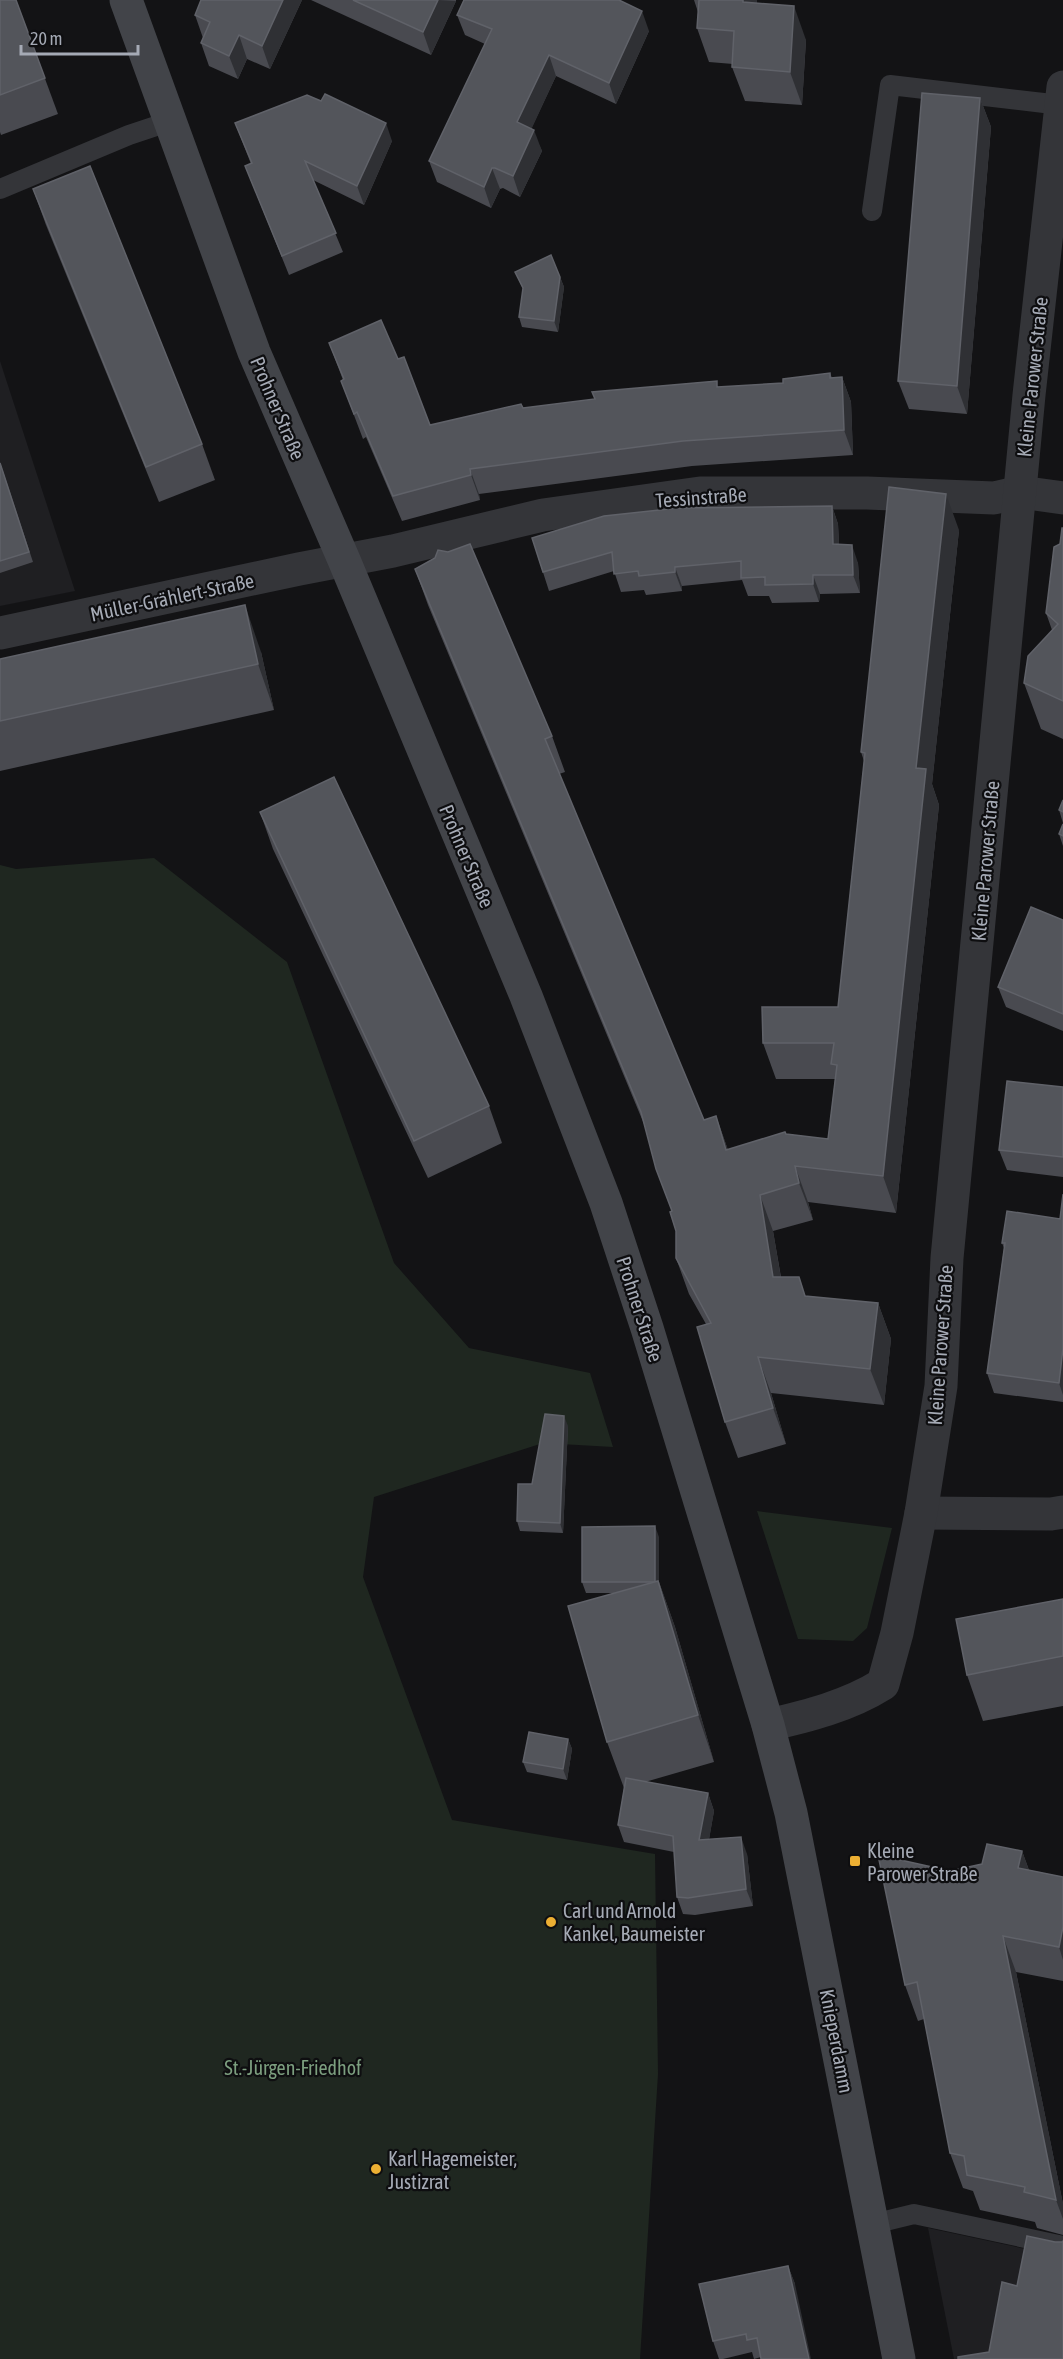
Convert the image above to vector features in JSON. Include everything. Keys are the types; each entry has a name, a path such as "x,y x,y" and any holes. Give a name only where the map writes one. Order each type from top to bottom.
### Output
{"main road":[{"name":"Prohner Straße","path":"126,0 254,352 344,560 526,996 606,1203 647,1328 768,1725"},
{"name":"Knieperdamm","path":"768,1725 803,1866 899,2359"}],"street":[{"name":"Kleine Parower Straße","path":"768,1725 807,1717 863,1696 883,1684 897,1633 921,1513 941,1386 947,1258 1020,492 1053,280 1062,96"},
{"name":"Tessinstraße","path":"344,560 543,515 700,493 867,493 994,498 1020,492 1063,498"},
{"name":"Müller-Grählert-Straße","path":"0,633 344,560"},
{"path":"921,1513 997,1515 1063,1512"}],"lane":[{"path":"872,210 890,86 1062,96"},
{"path":"0,189 129,135 171,121"},
{"path":"873,2224 914,2214 1063,2246"}],"shaded area":[{"path":"0,361 75,591 0,606"},
{"path":"928,2228 1063,2257 1063,2359 954,2359"}],"green space":[{"name":"St.-Jürgen-Friedhof","path":"154,858 287,962 394,1263 469,1348 590,1373 613,1447 543,1443 374,1497 363,1577 452,1820 655,1854 658,2074 640,2359 0,2359 0,865 16,869"},
{"path":"757,1511 892,1528 867,1628 853,1641 798,1639"}],"building":[{"path":"0,0 16,0 45,78 0,95"},
{"path":"201,0 283,0 262,46 239,35 229,56 201,43 210,22 195,15"},
{"path":"353,0 438,0 423,32"},
{"path":"464,0 619,0 642,11 609,83 549,55 517,122 534,130 513,176 492,168 484,187 429,161 492,29 457,15"},
{"path":"699,0 743,0 743,2 794,6 790,72 732,67 734,31 697,28"},
{"path":"922,93 980,98 957,386 898,381"},
{"path":"325,94 386,123 357,186 305,161 336,233 282,256 245,166 252,163 235,123 307,95 321,101"},
{"path":"90,166 202,444 146,467 33,189"},
{"path":"551,255 560,277 554,321 519,317 523,288 515,272"},
{"path":"381,320 398,359 404,357 430,425 521,404 523,408 595,399 592,392 717,381 717,387 783,383 783,379 830,373 830,378 842,377 844,430 683,441 470,469 471,475 393,496 357,412 354,414 341,381 344,379 329,343"},
{"path":"0,463 29,552 0,561"},
{"path":"889,487 946,494 916,768 926,769 883,1176 795,1166 799,1183 760,1195 773,1277 799,1277 805,1296 878,1303 870,1369 758,1357 773,1408 725,1422 697,1327 711,1323 676,1258 676,1231 670,1212 672,1211 656,1169 641,1112 415,569 435,558 438,550 448,552 470,544 552,736 545,739 704,1120 716,1116 726,1150 785,1132 786,1134 828,1139 837,1065 831,1064 834,1043 763,1043 762,1007 838,1007 865,753 861,752"},
{"path":"832,506 833,544 852,545 853,575 813,575 813,584 765,585 765,577 741,578 741,561 675,567 675,572 639,576 638,571 614,574 612,552 543,572 532,538 604,516 678,508"},
{"path":"1062,528 1063,701 1024,683 1028,656 1058,624 1046,613 1054,547 1060,544"},
{"path":"245,605 258,664 0,721 0,659"},
{"path":"334,777 489,1106 414,1141 260,812"},
{"path":"1063,800 1063,812 1059,810"},
{"path":"1063,824 1063,836 1059,834"},
{"path":"1031,907 1063,920 1063,1014 998,987"},
{"path":"1007,1081 1063,1087 1063,1157 999,1150"},
{"path":"1063,1194 1063,1348 1059,1383 987,1373 1005,1243 1002,1243 1007,1211 1060,1219"},
{"path":"545,1414 564,1416 560,1523 517,1521 518,1484 532,1484"},
{"path":"655,1526 655,1582 582,1582 582,1527"},
{"path":"658,1581 698,1715 607,1742 568,1606"},
{"path":"1063,1599 1063,1656 967,1675 956,1619"},
{"path":"529,1732 568,1739 563,1769 523,1762"},
{"path":"626,1778 708,1793 699,1840 741,1837 746,1889 688,1898 677,1897 673,1836 618,1825"},
{"path":"987,1844 1022,1851 1018,1868 1063,1877 1063,1927 1059,1947 1003,1936 1056,2200 1024,2192 1025,2187 967,2175 964,2156 950,2153 917,1982 905,1985 878,1855 950,1871 982,1864"},
{"path":"1027,2236 1055,2242 1063,2241 1063,2359 958,2359 958,2357 989,2352 1002,2282 1017,2286"},
{"path":"788,2266 809,2359 761,2359 757,2338 747,2340 746,2334 713,2341 699,2284"}],"place":[{"name":"Kleine Parower Straße","path":"855,1861"},
{"name":"Carl und Arnold Kankel, Baumeister","path":"551,1922"},
{"name":"Karl Hagemeister, Justizrat","path":"376,2169"}]}
